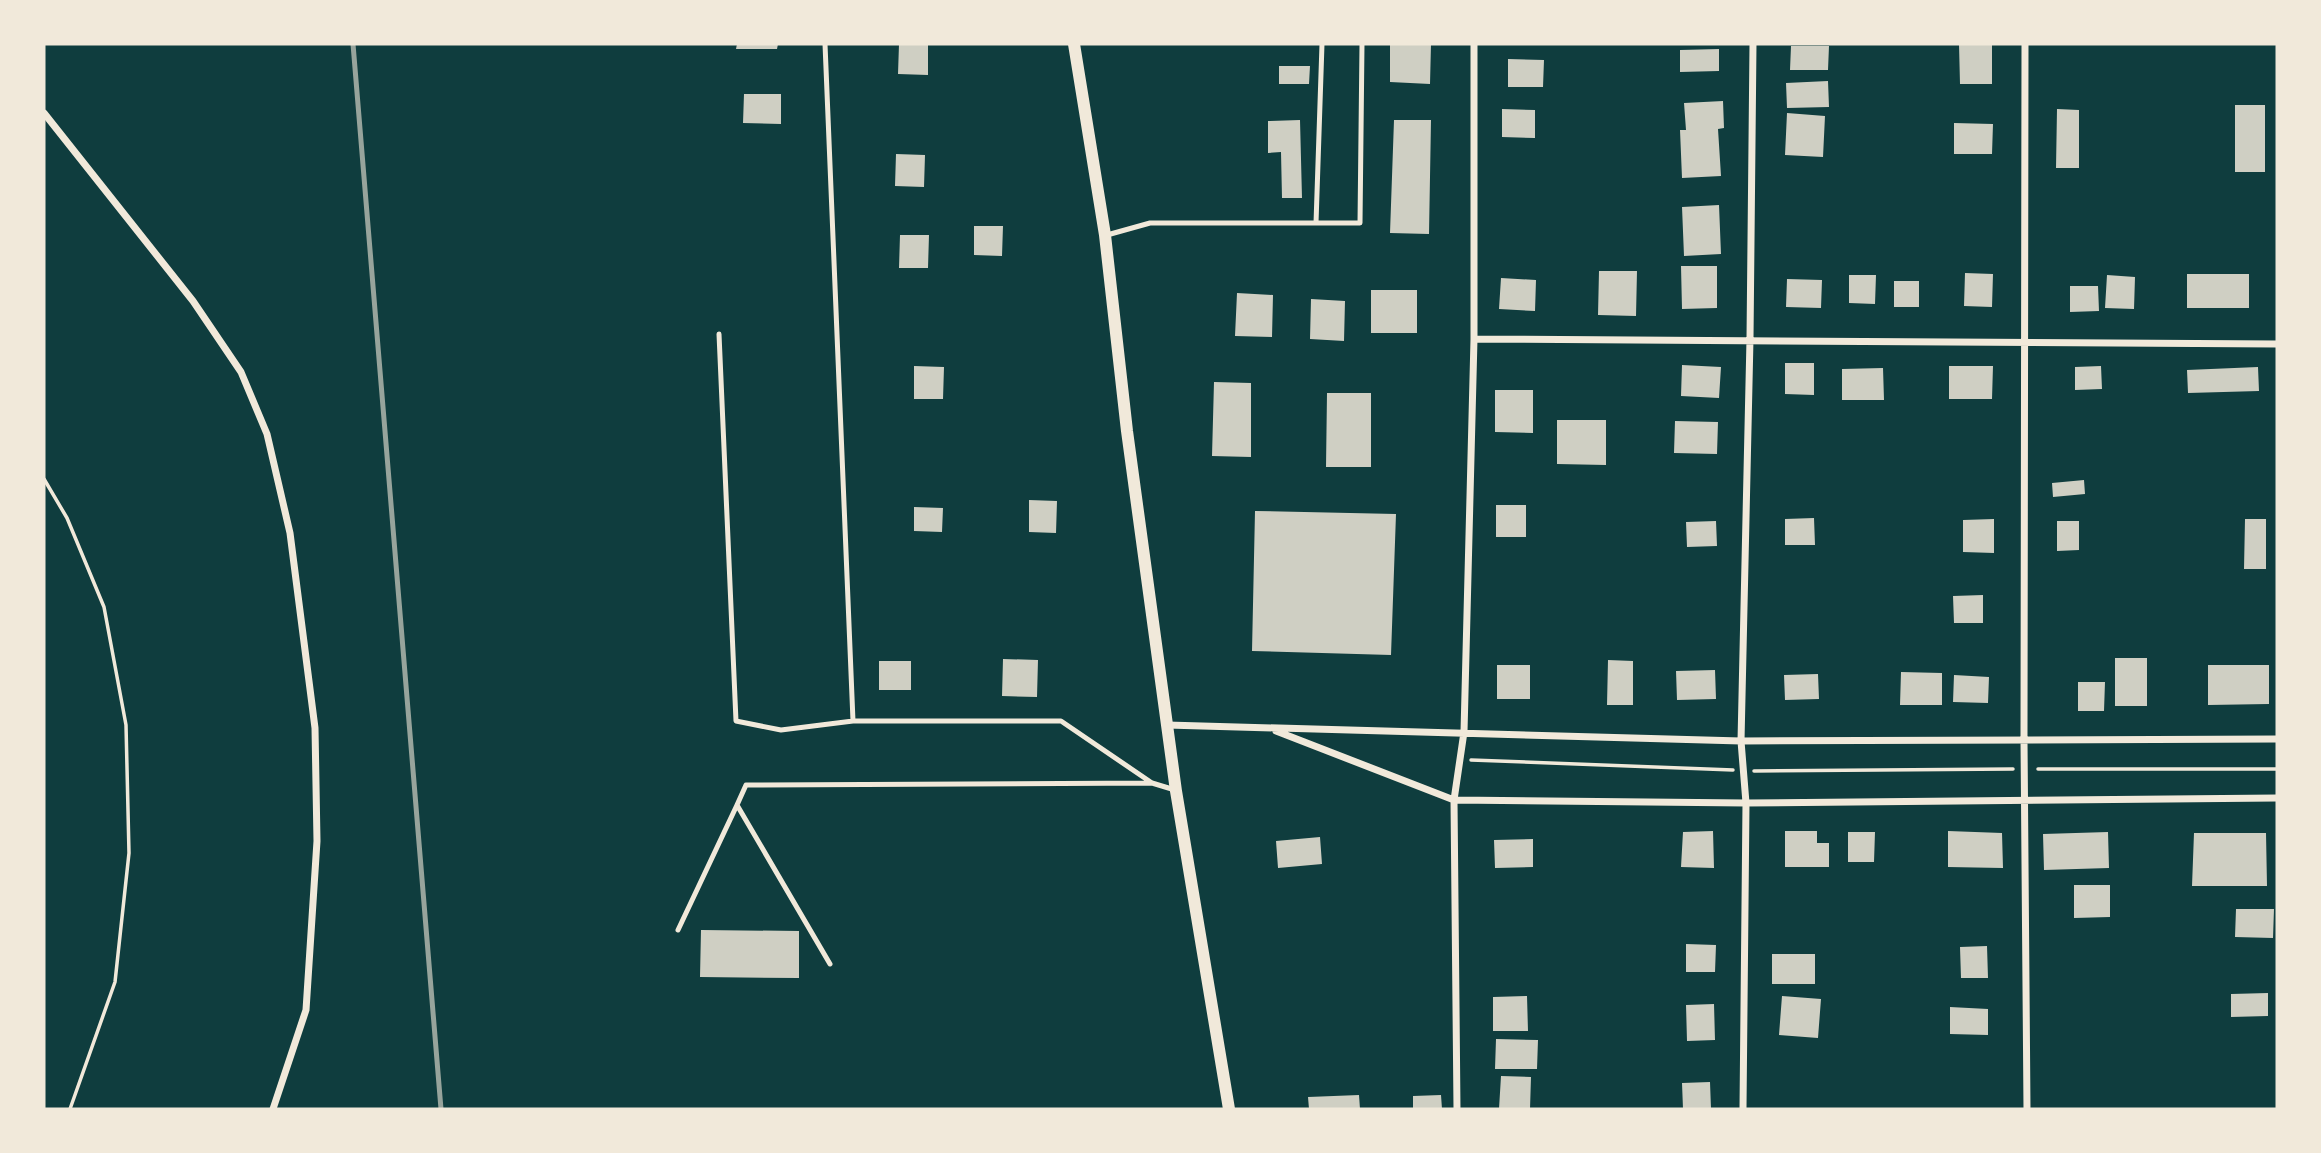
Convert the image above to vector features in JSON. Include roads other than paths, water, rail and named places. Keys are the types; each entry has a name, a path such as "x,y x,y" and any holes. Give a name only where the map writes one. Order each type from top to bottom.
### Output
{"street":[{"path":"1074,44 1105,235 1127,431 1176,790 1229,1109"},
{"path":"1457,1109 1454,800 1464,732 1474,339 1474,44"},
{"path":"1742,1109 1746,803 1741,741 1751,340 1752,44"},
{"path":"2025,44 2024,769 2027,1109"},
{"path":"44,113 192,301 241,372 267,434 290,533 315,728 317,841 306,1010 273,1109"},
{"path":"1474,339 2277,344"},
{"path":"1167,725 1741,741 2277,739"},
{"path":"1270,729 1454,800 1746,803 2277,799"}],"lane":[{"path":"825,44 853,720"},
{"path":"1316,223 1322,44"},
{"path":"1105,235 1150,223 1360,223 1362,44"},
{"path":"719,334 736,721 781,730 853,720 1061,721 1152,783"},
{"path":"678,930 746,785 1152,783 1176,790"},
{"path":"737,805 830,964"}],"railway":[{"path":"353,44 441,1109"}]}
